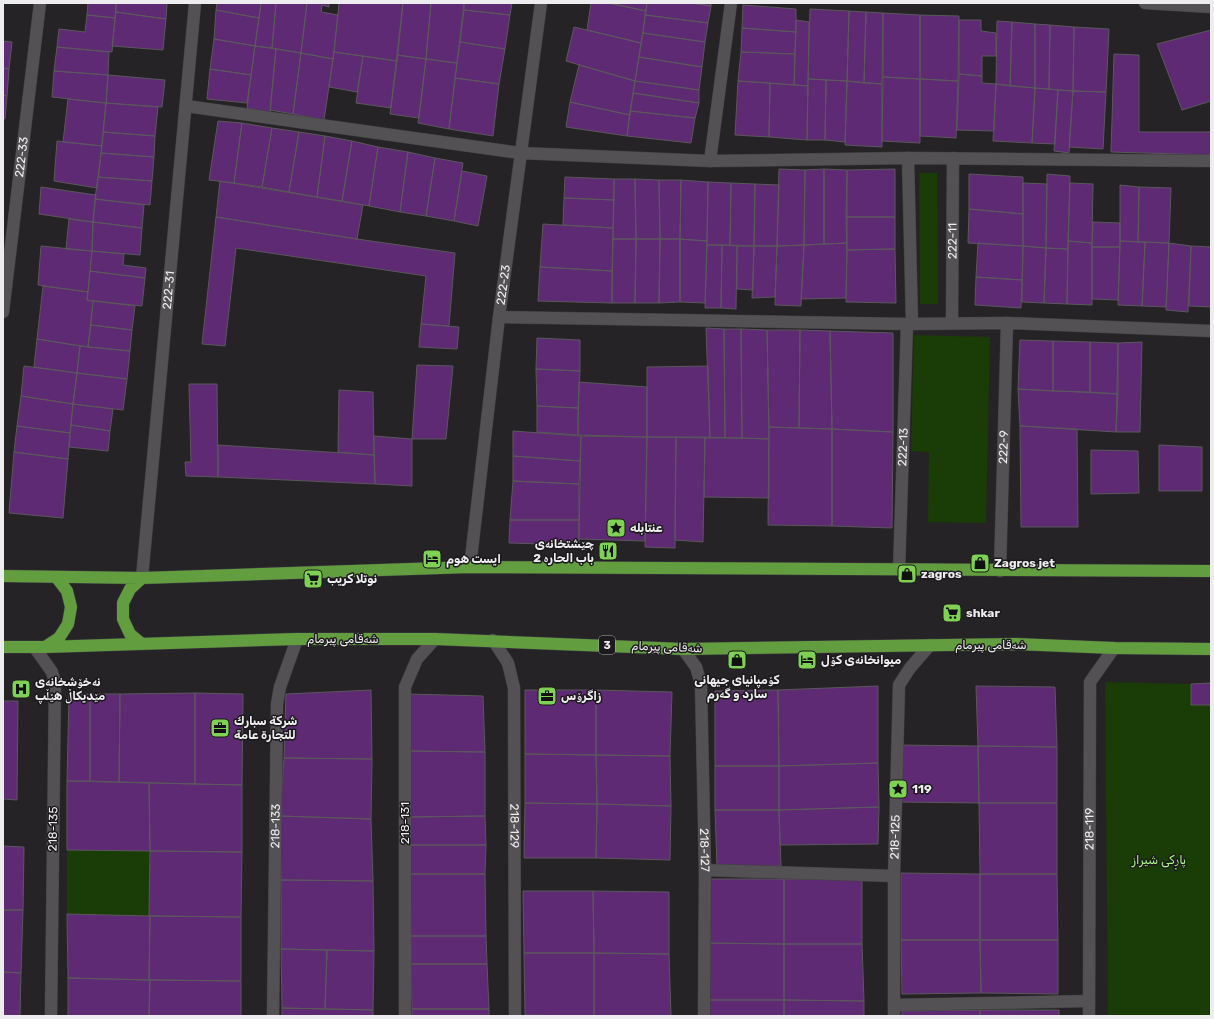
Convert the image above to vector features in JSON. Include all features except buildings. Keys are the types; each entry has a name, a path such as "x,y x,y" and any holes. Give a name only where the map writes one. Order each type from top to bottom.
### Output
{"highway":[{"path":"3,576 57,578 142,578 470,568 1211,571"},
{"path":"40,648 59,638 68,624 71,607 67,591 57,578"},
{"path":"142,578 130,589 123,603 123,619 130,634 142,644"},
{"name":"شەقامی پیرمام","path":"3,647 40,648 297,639 435,639 493,640 683,649 1015,644 1209,651"}],"street":[{"name":"222-33","path":"3,312 40,3"},
{"name":"222-31","path":"142,578 195,3"},
{"name":"222-23","path":"470,568 520,152 541,3"},
{"path":"710,161 731,3"},
{"path":"1145,3 1211,7"},
{"path":"186,106 520,152 710,161 908,158 1211,161"},
{"name":"222-13","path":"899,570 909,324 908,158"},
{"name":"222-11","path":"952,323 953,158"},
{"path":"500,317 909,324 1007,323 1211,331"},
{"name":"222-9","path":"1000,571 1007,323"},
{"name":"218-133","path":"273,1016 277,704 280,687 297,639"},
{"name":"218-131","path":"405,1016 406,687 417,659 435,639"},
{"name":"218-129","path":"493,640 508,663 514,688 515,1016"},
{"name":"218-125","path":"894,1010 894,876 899,685 910,668 930,645"},
{"name":"218-135","path":"40,648 52,672 55,682 51,1016"},
{"name":"218-119","path":"1089,1016 1090,682 1114,648"},
{"name":"218-127","path":"683,649 696,667 701,684 704,870 704,1016"},
{"path":"704,870 894,876"},
{"path":"894,1010 1089,1001"}],"green space":[{"path":"919,173 937,173 938,304 920,304"},
{"path":"914,335 990,337 986,523 928,522 929,452 911,451"},
{"name":"پاڕکی شیراز","path":"1105,682 1191,684 1191,705 1211,704 1211,1016 1108,1016"},
{"path":"67,850 150,851 150,916 67,914"}],"place":[{"name":"عنتابله","path":"616,528"},
{"name":"چێشتخانەی باب الحارە 2","path":"608,551"},
{"name":"ايست هوم","path":"432,559"},
{"name":"Zagros jet","path":"980,563"},
{"name":"zagros","path":"907,574"},
{"name":"نوتلا كريب","path":"313,579"},
{"name":"shkar","path":"952,613"},
{"name":"کۆمپانیای جیهانی سارد و گەرم","path":"737,660"},
{"name":"میوانخانەی کۆل","path":"807,660"},
{"name":"نەخۆشخانەی مێدیکاڵ هێڵپ","path":"21,689"},
{"name":"زاگرۆس","path":"547,696"},
{"name":"شركة سبارك للتجارة عامة","path":"220,728"},
{"name":"119","path":"898,789"}]}
